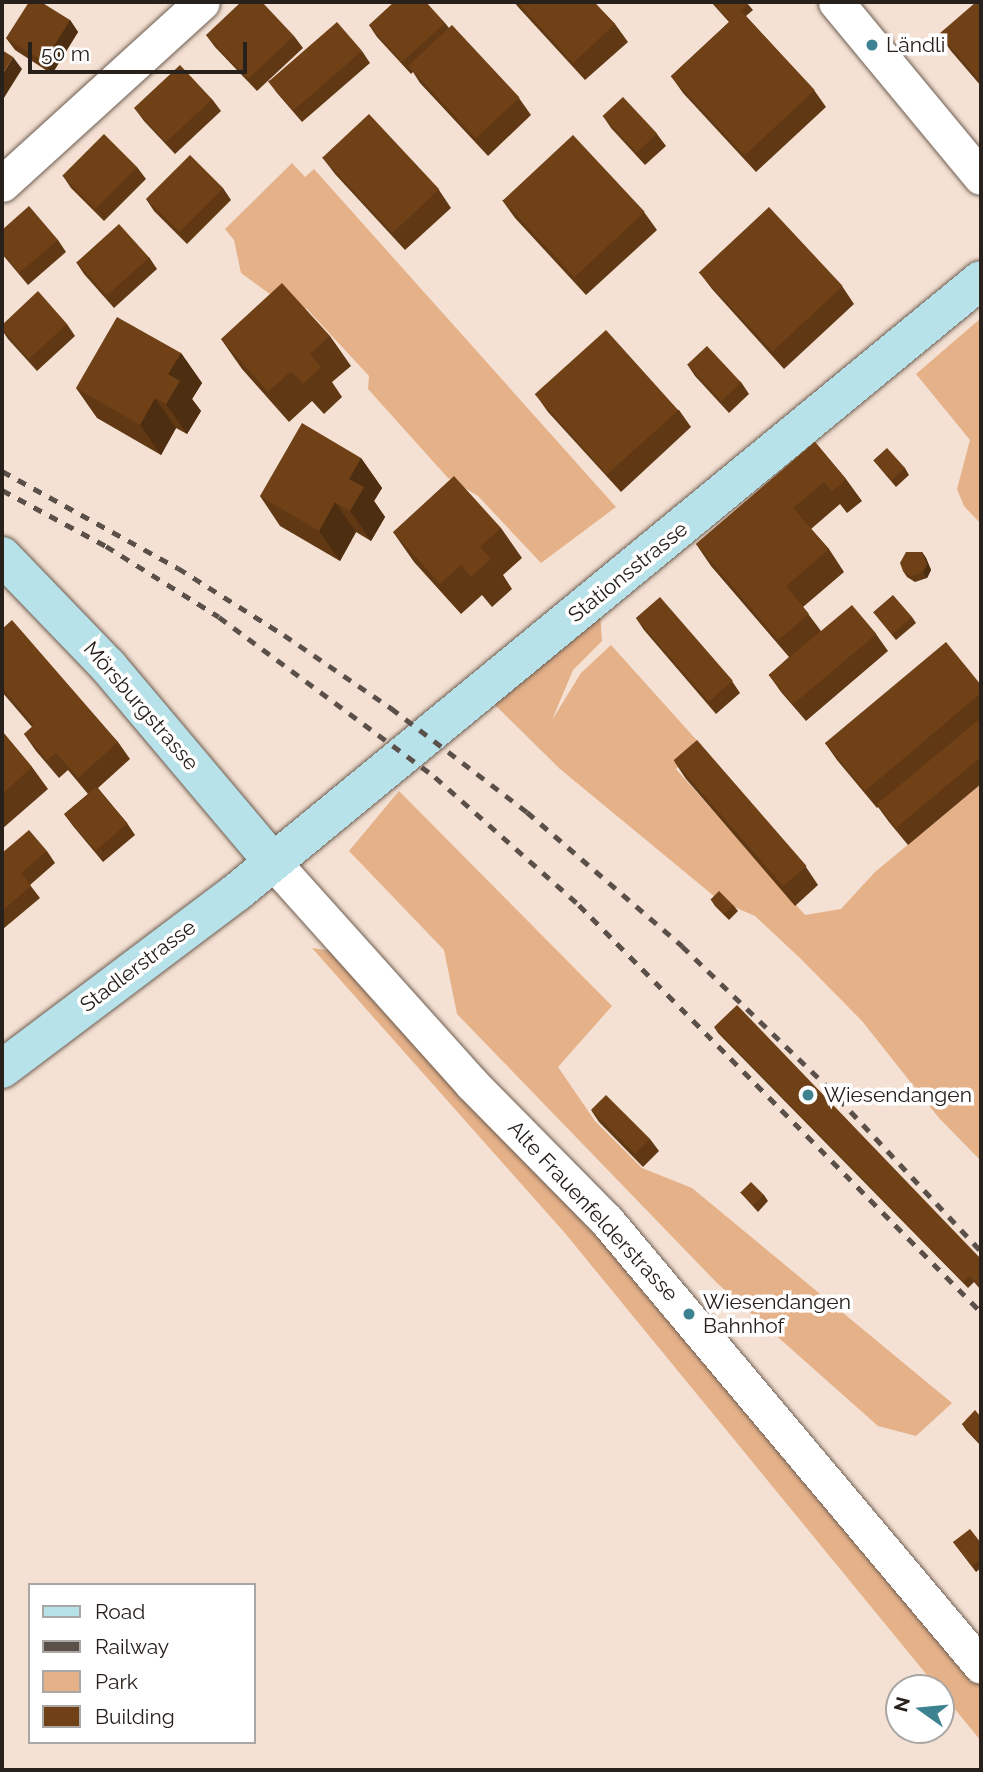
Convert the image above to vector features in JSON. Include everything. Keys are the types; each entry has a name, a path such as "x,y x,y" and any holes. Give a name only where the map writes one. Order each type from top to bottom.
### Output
{"main road":[{"name":"Stationsstrasse","path":"274,862 981,280"},
{"name":"Mörsburgstrasse","path":"2,556 108,666 274,862"},
{"name":"Stadlerstrasse","path":"2,1069 274,862"}],"street":[{"path":"2,184 202,2"},
{"path":"836,2 981,177"},
{"name":"Alte Frauenfelderstrasse","path":"274,862 472,1084 615,1230 981,1666"}],"green space":[{"path":"292,163 305,177 314,169 616,507 541,563 478,496 448,478 368,389 369,376 307,309 274,297 241,273 234,240 225,229"},
{"path":"981,318 981,524 964,506 957,489 970,440 916,374"},
{"path":"599,595 602,641 573,670 552,720 581,673 611,645 701,745 676,769 805,915 841,909 875,872 981,784 981,1161 939,1118 862,1021 801,959 755,916 720,901 560,769 494,704"},
{"path":"399,791 612,1006 558,1067 595,1121 642,1168 692,1188 952,1403 916,1436 878,1426 717,1283 457,1014 444,950 349,851"},
{"path":"312,948 332,951 391,989 981,1666 981,1741 955,1709 955,1674 926,1674 564,1232"}],"building":[{"path":"29,2 41,2 70,20 44,62 6,38"},
{"path":"241,2 262,2 294,36 248,79 206,35"},
{"path":"394,2 426,2 445,23 402,62 369,25"},
{"path":"517,2 594,2 615,24 573,63"},
{"path":"712,2 746,2 748,4 730,21"},
{"path":"976,2 981,2 981,82 939,34"},
{"path":"741,11 815,90 744,155 671,76"},
{"path":"337,22 362,51 293,110 268,82"},
{"path":"452,25 520,97 476,138 408,66"},
{"path":"2,50 13,57 2,75"},
{"path":"180,65 212,99 166,142 134,108"},
{"path":"623,97 657,134 637,153 603,116"},
{"path":"369,114 439,189 392,233 322,158"},
{"path":"104,134 137,167 96,209 62,176"},
{"path":"573,135 645,212 574,277 503,200"},
{"path":"190,155 223,188 179,232 146,199"},
{"path":"29,206 58,240 19,273 2,252 2,230"},
{"path":"769,207 843,286 772,351 699,272"},
{"path":"119,224 149,257 107,296 77,262"},
{"path":"282,283 330,336 310,354 321,367 303,384 291,371 268,392 221,339"},
{"path":"38,291 67,324 29,359 2,329 2,325"},
{"path":"117,317 181,353 168,374 180,381 166,404 155,398 140,425 76,388"},
{"path":"606,330 678,410 607,474 535,394"},
{"path":"707,346 741,383 721,401 687,364"},
{"path":"302,423 361,458 349,479 364,487 350,511 335,502 319,531 260,496"},
{"path":"815,442 846,479 832,491 824,482 793,508 829,549 786,586 809,614 778,640 696,544"},
{"path":"887,448 905,468 892,480 874,460"},
{"path":"454,476 501,528 480,547 491,559 471,577 461,565 440,584 393,532"},
{"path":"906,552 922,552 927,564 923,572 911,576 903,571 900,563"},
{"path":"893,595 912,617 892,634 873,612"},
{"path":"660,597 733,681 709,702 636,618"},
{"path":"852,605 876,634 793,704 769,675"},
{"path":"12,620 118,742 78,778 56,753 47,760 24,734 34,725 2,688 2,629"},
{"path":"946,642 981,685 981,693 865,791 825,743"},
{"path":"981,718 981,757 896,828 877,804"},
{"path":"2,731 32,767 2,794"},
{"path":"697,740 807,866 783,886 674,760"},
{"path":"96,787 127,823 96,851 64,815"},
{"path":"29,830 47,851 21,873 31,886 2,911 2,853"},
{"path":"719,891 733,905 725,914 711,899"},
{"path":"737,1005 981,1259 978,1268 981,1272 979,1286 970,1276 963,1282 714,1027"},
{"path":"606,1095 650,1139 635,1154 591,1110"},
{"path":"751,1182 764,1195 753,1205 740,1193"},
{"path":"975,1410 981,1417 981,1438 978,1441 962,1424"},
{"path":"970,1529 981,1543 981,1559 972,1566 953,1542"}],"railway":[{"path":"2,471 178,568 284,635 391,708 527,812 682,946 826,1085 981,1251"},
{"path":"2,490 106,546 219,617 435,777 579,905 981,1312"}],"place":[{"name":"Ländli","path":"872,45"},
{"name":"Wiesendangen","path":"808,1095"},
{"name":"Wiesendangen Bahnhof","path":"689,1314"}]}
